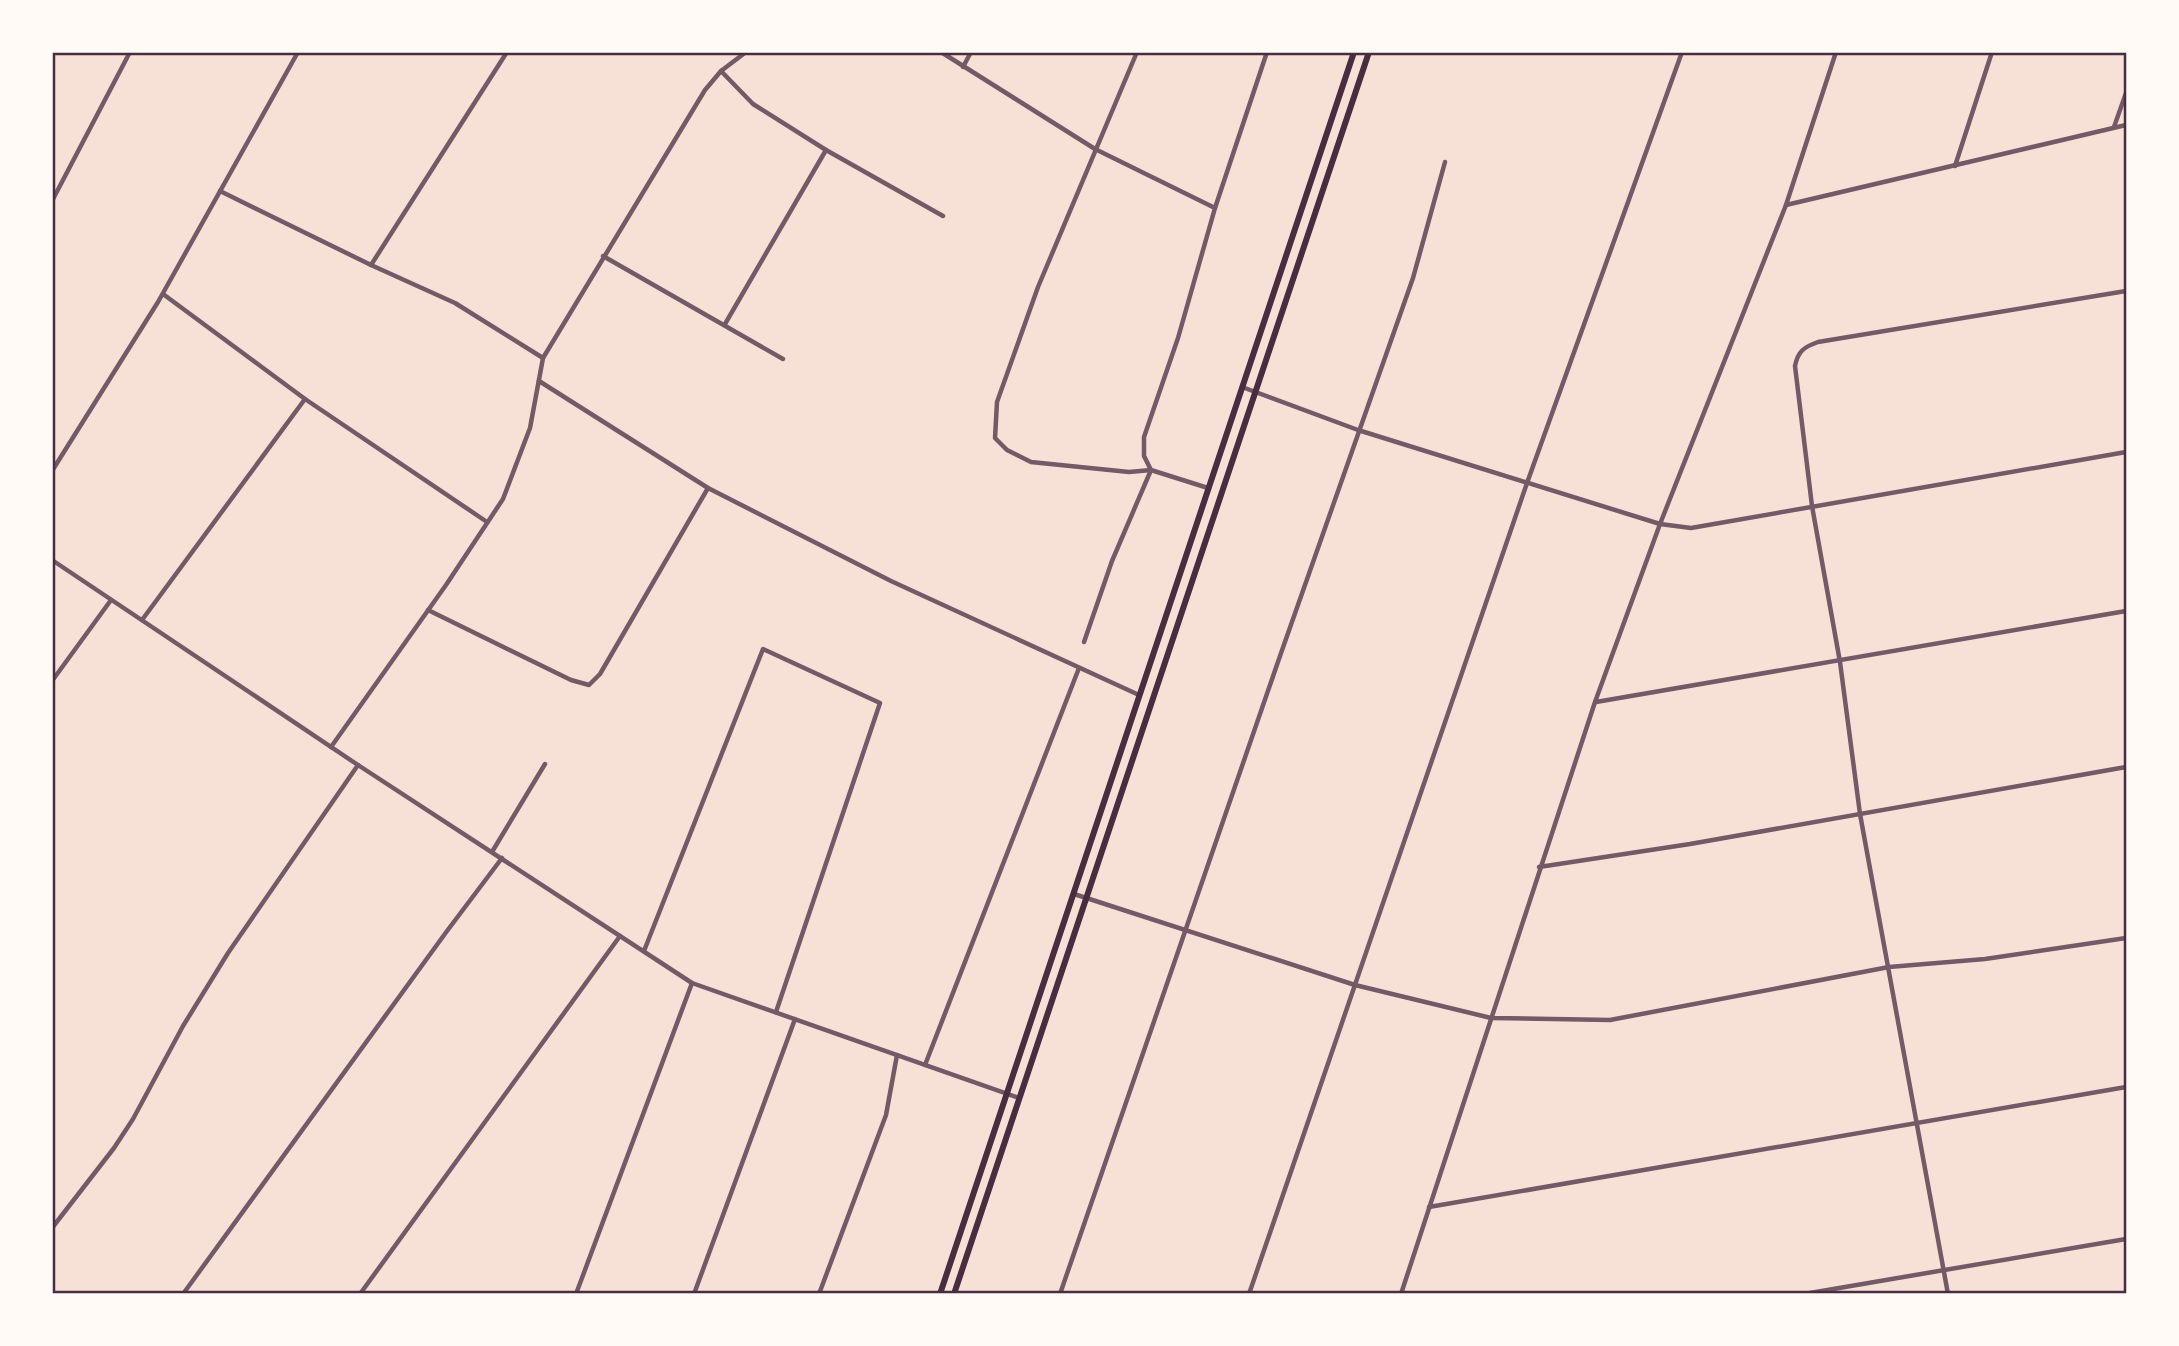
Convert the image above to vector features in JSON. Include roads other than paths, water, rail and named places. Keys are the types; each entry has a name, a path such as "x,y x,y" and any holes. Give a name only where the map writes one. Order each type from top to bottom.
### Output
{"main road":[{"path":"940,1293 1354,52"},
{"path":"954,1293 1369,52"}],"street":[{"path":"52,201 130,52"},
{"path":"52,471 163,294 298,52"},
{"path":"371,265 507,52"},
{"path":"331,747 503,499 530,428 543,358 705,90 721,71 746,52"},
{"path":"941,52 1095,149 1215,208"},
{"path":"963,66 971,52"},
{"path":"1138,52 1038,287 997,402 995,438 1007,450 1031,462 1129,472 1151,470 1208,488"},
{"path":"1084,642 1112,561 1151,470 1144,456 1144,437 1178,338 1215,208 1267,52"},
{"path":"1249,1293 1527,483 1682,52"},
{"path":"1401,1293 1595,702 1660,524 1786,205 1836,52"},
{"path":"1955,166 1992,52"},
{"path":"721,71 753,104 826,150 943,216"},
{"path":"2114,127 2126,93"},
{"path":"1786,205 2126,125"},
{"path":"725,324 826,150"},
{"path":"1060,1293 1413,278 1445,162"},
{"path":"220,191 455,303 543,358"},
{"path":"603,256 783,359"},
{"path":"1948,1293 1860,814 1840,662 1812,506 1794,366 1798,354 1806,346 1818,342 2126,292"},
{"path":"163,294 305,399 487,522"},
{"path":"539,381 708,488 891,581 1139,695"},
{"path":"1242,387 1359,430 1527,483 1660,524 1691,528 2126,452"},
{"path":"142,620 305,399"},
{"path":"428,610 571,680 589,685 600,674 708,488"},
{"path":"52,560 358,765 692,983 1019,1098"},
{"path":"52,681 111,600"},
{"path":"1595,702 2126,611"},
{"path":"644,951 763,649 880,703 776,1012"},
{"path":"925,1065 1079,668"},
{"path":"492,852 545,764"},
{"path":"52,1228 114,1148 228,953 358,765"},
{"path":"1539,867 1690,844 2126,767"},
{"path":"183,1293 502,858"},
{"path":"1073,894 1355,985 1491,1018 1610,1020 1889,967 1985,959 2126,938"},
{"path":"360,1293 620,936"},
{"path":"576,1293 692,983"},
{"path":"694,1293 795,1019"},
{"path":"819,1293 886,1115 897,1055"},
{"path":"1429,1207 2126,1087"},
{"path":"1804,1293 2126,1239"}]}
